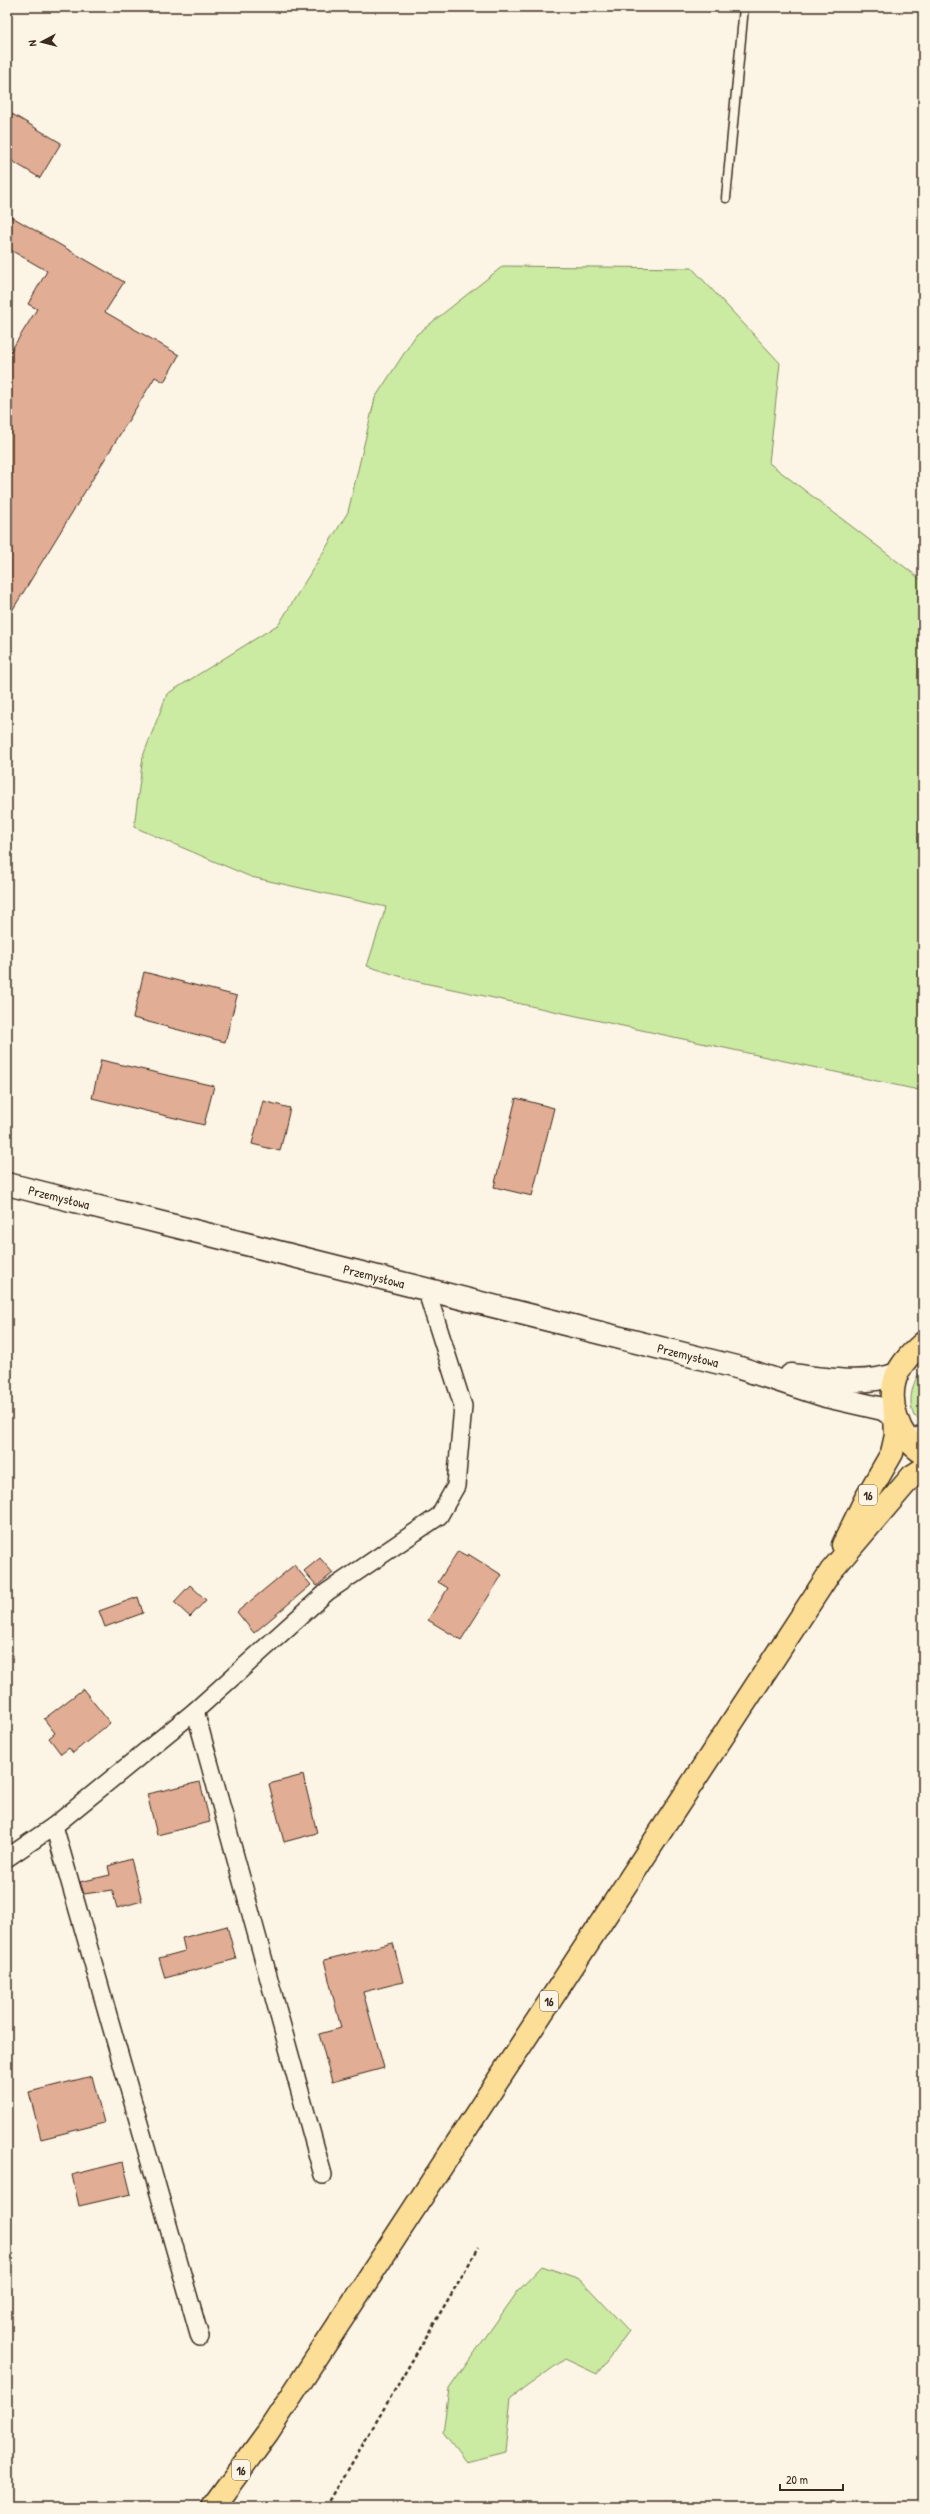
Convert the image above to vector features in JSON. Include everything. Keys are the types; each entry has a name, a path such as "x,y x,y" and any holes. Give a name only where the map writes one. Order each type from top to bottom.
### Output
{"main road":[{"name":"16","path":"831,1571 865,1500 892,1453 896,1435 896,1417 893,1395 897,1374 908,1355 923,1343"},
{"name":"16","path":"896,1417 915,1434 923,1453"},
{"name":"16","path":"213,2507 268,2432 831,1571 912,1476 923,1469"},
{"name":"16","path":"227,2507 268,2432"}],"street":[{"name":"Przemysłowa","path":"7,1184 740,1368 826,1396 883,1409 896,1417"},
{"path":"7,1858 54,1826 195,1711 327,1592 439,1516 456,1486 463,1406 426,1289"},
{"name":"Przemysłowa","path":"740,1368 846,1380 879,1380 897,1374"},
{"path":"195,1711 323,2175"},
{"path":"54,1826 200,2336"}],"lane":[{"path":"726,198 744,7"}],"path":[{"path":"326,2507 479,2247"}],"green space":[{"path":"503,266 692,268 780,363 769,463 923,581 923,1091 415,981 367,966 386,907 251,877 134,827 143,756 167,694 279,624 348,512 375,398 416,335"},
{"path":"923,1368 923,1420 914,1416 911,1397 916,1378"},
{"path":"542,2266 580,2279 629,2331 597,2374 565,2359 511,2398 505,2452 466,2462 443,2432 449,2389 518,2291"}],"building":[{"path":"7,111 61,143 40,178 7,158"},
{"path":"7,214 124,282 105,312 179,355 164,382 155,377 7,619 7,357 37,309 28,304 47,271 7,248"},
{"path":"144,972 237,996 225,1042 133,1018"},
{"path":"101,1060 214,1086 204,1125 92,1098"},
{"path":"516,1098 554,1108 532,1196 494,1187"},
{"path":"263,1101 290,1108 280,1151 252,1144"},
{"path":"458,1551 467,1556 468,1554 502,1575 461,1640 428,1620 448,1588 438,1582"},
{"path":"320,1558 333,1573 317,1586 304,1571"},
{"path":"294,1565 311,1585 254,1633 237,1612"},
{"path":"190,1585 206,1600 190,1617 174,1602"},
{"path":"138,1597 143,1613 105,1627 99,1611"},
{"path":"83,1689 110,1723 73,1753 69,1748 61,1754 49,1738 55,1733 44,1719"},
{"path":"303,1775 317,1833 284,1842 269,1784"},
{"path":"200,1782 210,1822 157,1835 147,1794"},
{"path":"131,1859 142,1901 117,1908 112,1890 84,1894 80,1882 110,1875 108,1866"},
{"path":"227,1926 236,1959 165,1978 159,1958 185,1951 182,1938"},
{"path":"393,1943 403,1982 363,1992 384,2068 332,2082 319,2034 341,2028 324,1960"},
{"path":"92,2076 104,2123 41,2139 29,2092"},
{"path":"123,2162 131,2194 79,2206 72,2175"}]}
